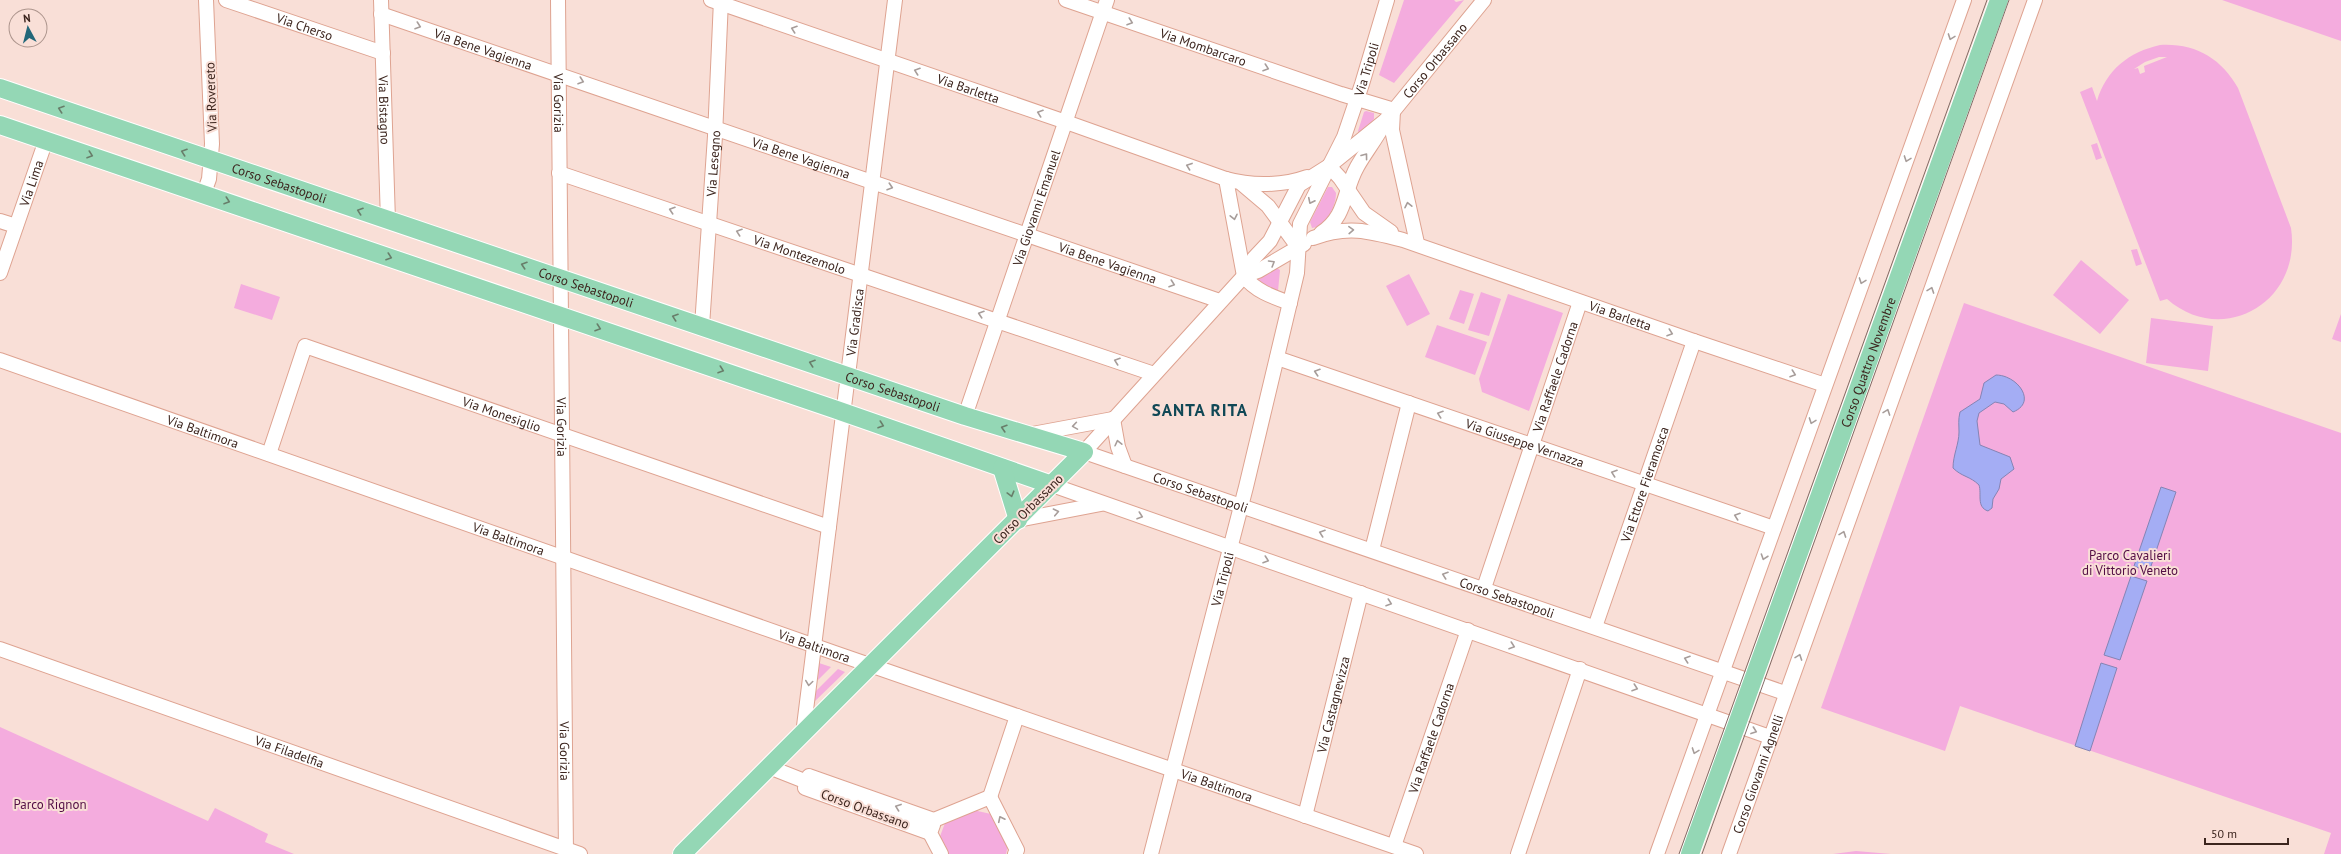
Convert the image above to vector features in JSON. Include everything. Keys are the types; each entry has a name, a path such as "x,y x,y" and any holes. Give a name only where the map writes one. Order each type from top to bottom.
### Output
{"main road":[{"name":"Corso Quattro Novembre","path":"1737,725 1999,0"},
{"name":"Corso Sebastopoli","path":"0,88 211,161 965,416 1084,452"},
{"path":"0,125 204,193 844,412 1052,485"},
{"name":"Corso Orbassano","path":"682,854 1018,520 1084,452"},
{"path":"1002,468 1018,520"},
{"path":"1690,854 1737,725"}],"street":[{"name":"Via Rovereto","path":"204,193 209,179 211,161 212,113 206,0"},
{"name":"Via Cherso","path":"226,0 383,52"},
{"name":"Via Gorizia","path":"558,0 566,852"},
{"name":"Via Gradisca","path":"814,644 849,376 895,0"},
{"name":"Via Mombarcaro","path":"1066,0 1105,6 1358,99 1390,115"},
{"name":"Via Tripoli","path":"1151,854 1241,506 1290,304 1297,273 1298,247 1302,219 1344,137 1358,99 1387,0"},
{"name":"Corso Orbassano","path":"1390,115 1484,0"},
{"path":"1657,854 1724,672 1825,385 1964,0"},
{"path":"1785,693 2036,0"},
{"name":"Via Barletta","path":"717,1 1242,184"},
{"name":"Via Lesegno","path":"702,326 715,127 717,1"},
{"name":"Via Giovanni Emanuel","path":"965,416 1105,6"},
{"name":"Via Bistagno","path":"381,7 388,221"},
{"name":"Via Bene Vagienna","path":"381,7 558,73 1220,300"},
{"path":"1242,184 1289,182 1312,175 1329,166 1390,115"},
{"path":"1244,276 1258,271 1330,227 1338,218 1356,168 1376,140 1390,115"},
{"path":"1390,115 1410,241"},
{"path":"1340,178 1344,137"},
{"name":"Via Lima","path":"0,273 46,140"},
{"path":"1329,166 1340,178 1368,217 1410,241"},
{"name":"Via Montezemolo","path":"559,173 709,222 1154,374"},
{"path":"1244,276 1254,258 1270,241 1295,190 1312,175"},
{"path":"1226,179 1244,276 1256,287 1272,297 1290,304"},
{"path":"1242,184 1260,197 1280,221 1298,247"},
{"path":"0,221 16,226"},
{"path":"1313,238 1332,232 1354,230 1368,231 1410,241"},
{"name":"Via Barletta","path":"1410,241 1694,342 1825,385"},
{"name":"Corso Orbassano","path":"1084,452 1220,300 1244,276"},
{"name":"Via Raffaele Cadorna","path":"1484,588 1530,445 1580,302"},
{"name":"Via Ettore Fieramosca","path":"1595,627 1694,342"},
{"name":"Via Monesiglio","path":"269,454 305,346 829,527"},
{"name":"Via Giuseppe Vernazza","path":"1277,358 1774,528"},
{"name":"Via Baltimora","path":"0,360 814,644 871,666 1416,854"},
{"path":"1372,550 1409,403"},
{"path":"1026,435 1113,419 1118,447 1125,466"},
{"name":"Corso Sebastopoli","path":"1084,452 1484,588 1785,693"},
{"path":"1052,485 1580,669 1770,737"},
{"path":"1018,520 1103,503"},
{"name":"Via Castagnevizza","path":"1306,816 1361,593"},
{"name":"Via Raffaele Cadorna","path":"1394,846 1468,630"},
{"path":"803,734 814,644"},
{"name":"Via Filadelfia","path":"0,649 566,852 580,854"},
{"path":"1518,854 1580,669"},
{"name":"Corso Giovanni Agnelli","path":"1728,854 1785,693"},
{"path":"941,854 932,827 990,798 1017,716"},
{"name":"Corso Orbassano","path":"769,767 807,782 809,776 932,827"},
{"path":"990,798 1020,853"}],"green space":[{"path":"1404,0 1454,0 1456,2 1464,0 1394,83 1379,75"},
{"path":"2222,0 2341,0 2341,41"},
{"path":"2160,45 2185,47 2206,54 2224,68 2238,88 2291,228 2291,254 2284,277 2271,296 2254,310 2234,318 2212,319 2189,313 2167,299 2160,301 2080,92 2092,87 2097,101 2106,80 2120,64 2138,52","holes":["2159,57 2167,57 2144,66 2145,72 2140,74 2138,68 2134,69 2145,62"]},
{"path":"1364,112 1374,113 1374,119 1363,133 1359,133 1358,131"},
{"path":"2097,143 2102,158 2096,160 2091,145"},
{"path":"1328,187 1332,187 1336,193 1332,210 1322,224 1312,228 1310,222"},
{"path":"2137,249 2142,264 2136,266 2131,250"},
{"path":"2081,260 2129,300 2100,334 2053,295"},
{"path":"1275,267 1280,270 1278,291 1258,284 1257,280"},
{"path":"1409,274 1430,314 1407,326 1386,286"},
{"path":"241,284 280,297 272,320 234,308"},
{"path":"1460,290 1474,294 1464,324 1449,319"},
{"path":"1481,292 1501,299 1489,336 1468,330"},
{"path":"1508,294 1563,313 1529,411 1482,392 1479,379"},
{"name":"Parco Cavalieri di Vittorio Veneto","path":"1964,303 2341,433 2341,854 2324,854 2331,833 1960,706 1945,751 1821,708"},
{"path":"2341,314 2341,342 2332,339"},
{"path":"2151,318 2213,326 2208,371 2146,363"},
{"path":"1437,325 1487,342 1475,375 1425,357"},
{"path":"819,663 831,667 818,680"},
{"path":"838,669 845,672 812,704 815,692"},
{"name":"Parco Rignon","path":"0,727 208,821 215,808 268,834 265,842 294,854 0,854"},
{"path":"973,810 991,814 1008,845 1006,854 946,854 939,839 945,823"},
{"path":"1856,851 1891,854 1833,854"}],"water":[{"path":"1996,375 2011,379 2017,384 2022,390 2024,402 2020,408 2013,412 2004,404 1995,402 1979,413 1977,421 1980,445 2010,457 2014,469 2001,479 1999,489 1993,499 1992,508 1988,511 1982,507 1979,485 1956,471 1953,468 1953,463 1959,436 1960,412 1980,399 1984,383"},
{"path":"2161,487 2176,492 2149,572 2134,566"},
{"path":"2131,576 2147,581 2120,660 2104,655"},
{"path":"2101,663 2117,668 2090,751 2075,746"}],"tram line":[{"path":"1679,854 1987,0"},
{"path":"1702,854 2009,0"}],"district":[{"name":"SANTA RITA","path":"1200,410"}]}
